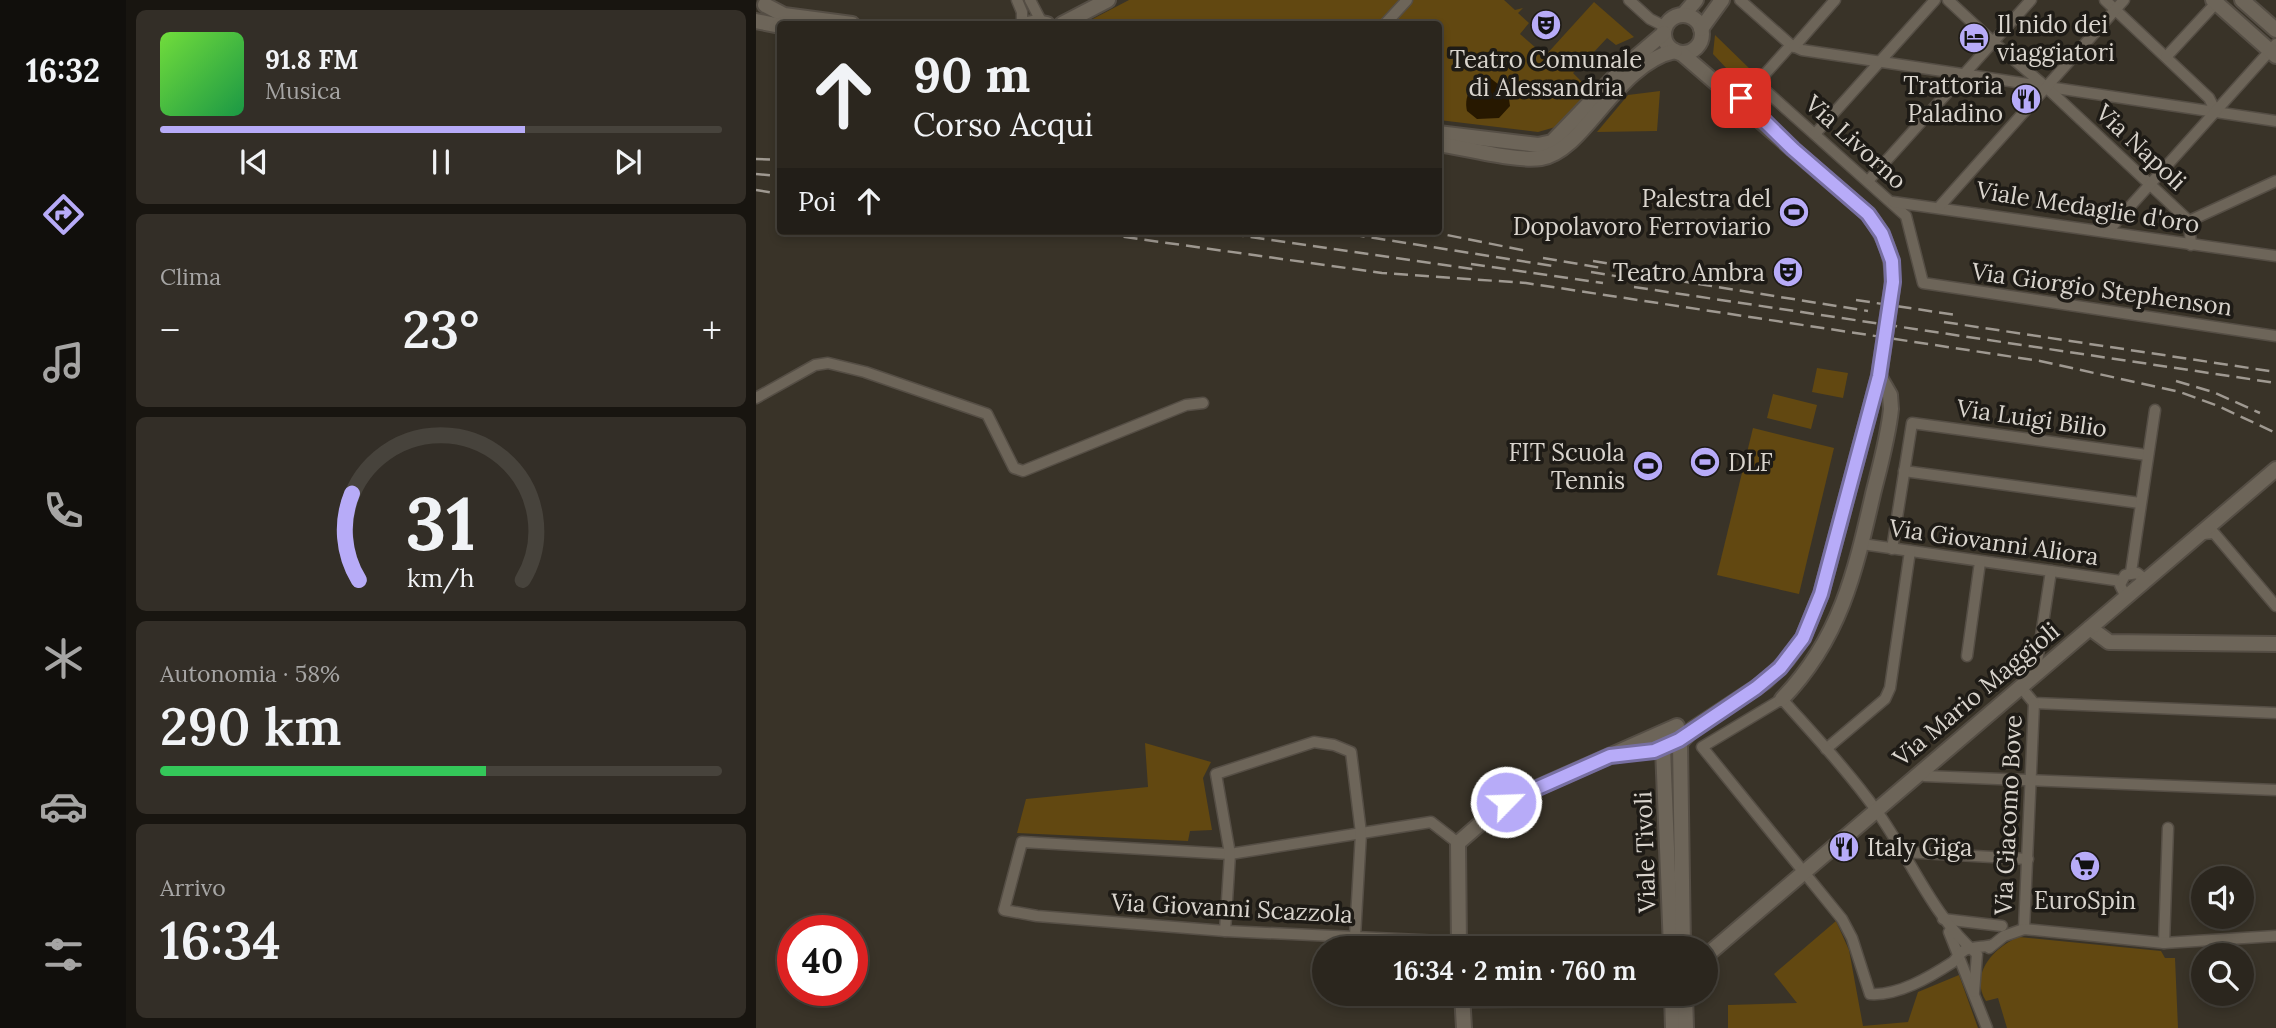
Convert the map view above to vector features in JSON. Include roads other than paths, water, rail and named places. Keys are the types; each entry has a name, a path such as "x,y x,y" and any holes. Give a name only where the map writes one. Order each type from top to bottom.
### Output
{"main road":[{"path":"1068,21 1108,0"},
{"path":"1442,133 1538,145 1552,142 1623,68 1685,14 1696,0"},
{"path":"1442,146 1528,158 1550,156 1570,142 1633,74 1657,58 1695,48 1722,0"},
{"path":"2242,0 2276,30"},
{"path":"2215,1 2274,51"},
{"path":"777,25 756,20 765,2 784,15 829,21"},
{"path":"1685,14 1694,18 1701,35 1703,58 1762,121"},
{"path":"1459,936 1458,843 1506,802 1625,747 1681,730 1766,681 1787,660 1812,620 1879,376 1892,289 1891,256 1874,221 1762,121 1667,44 1666,28"},
{"path":"1782,699 1808,670 1830,635 1862,544 1891,415 1891,397 1879,376"},
{"name":"Via Mario Maggioli","path":"1718,946 2276,469"},
{"path":"2090,628 2109,642 2276,644"},
{"path":"1610,756 1663,748 1681,730"},
{"name":"Viale Tivoli","path":"1681,730 1678,748 1683,936"},
{"name":"Viale Tivoli","path":"1663,748 1671,936"},
{"path":"1641,752 1658,756 1666,776"},
{"path":"1463,1006 1464,1028"},
{"path":"1673,1028 1675,1006"},
{"path":"1679,1006 1686,1028"}],"street":[{"path":"1017,0 1024,21"},
{"path":"1030,0 1043,21"},
{"path":"1388,21 1407,0"},
{"path":"1629,0 1653,22 1666,28"},
{"path":"1740,0 1793,46 1878,62 2276,121"},
{"path":"1793,46 1835,0"},
{"path":"1815,134 1935,0"},
{"path":"1948,0 1993,42"},
{"path":"1868,181 2031,0"},
{"path":"2105,0 2209,98 2216,112"},
{"path":"1940,206 2124,0"},
{"path":"2166,57 2215,1"},
{"name":"Via Napoli","path":"1993,42 2046,87 2189,221 2191,244"},
{"name":"Via Livorno","path":"1793,46 1757,83 1906,216 1923,283"},
{"path":"2108,232 2274,51"},
{"path":"2189,221 2276,181"},
{"name":"Viale Medaglie d'oro","path":"1893,202 1940,206 2276,256"},
{"name":"Via Giorgio Stephenson","path":"1923,283 2276,336"},
{"path":"756,398 820,363 852,368 988,414 1014,468 1023,471 1186,405 1203,403"},
{"path":"2126,597 2120,581 2131,572 2155,410"},
{"name":"Via Luigi Bilio","path":"1904,471 1912,423 2147,455"},
{"path":"1892,549 1904,471 2140,503"},
{"path":"2191,542 2207,532 2214,533 2276,606"},
{"name":"Via Giovanni Aliora","path":"1862,544 2120,581"},
{"path":"1826,749 1885,699 1890,688 1910,551"},
{"path":"1967,656 1979,562"},
{"path":"2042,668 2037,662 2051,571"},
{"path":"2131,572 2146,580"},
{"path":"2020,686 2035,703 2276,713"},
{"path":"1986,1027 1974,992 1961,964 1943,919 1903,852 1875,809 1782,699 1750,721 1702,747 1703,752 1805,870 1847,927 1870,994 1918,983 1943,968 1961,964 1970,969 1992,945"},
{"name":"Via Giacomo Bove","path":"2024,929 2035,703"},
{"path":"1225,931 1230,854 1216,774 1314,742 1334,744 1351,752 1361,833 1355,936"},
{"path":"1920,771 1923,776 2276,790"},
{"path":"1230,854 1431,822 1458,843"},
{"path":"2164,943 2168,828"},
{"name":"Via Giovanni Scazzola","path":"1230,854 1022,842 1004,910 1037,916 1225,931 1355,936"},
{"path":"1903,852 2028,859"},
{"path":"1943,919 2002,926"},
{"path":"1943,919 1971,950 1978,962 1974,992"},
{"path":"1961,964 1964,951 1992,945 2024,929 2164,943 2276,936"}],"railway":[{"path":"756,159 777,160"},
{"path":"756,174 777,176"},
{"path":"756,190 777,194"},
{"path":"1442,234 1527,251"},
{"path":"1111,235 1382,273 1526,283 2040,361 2180,392 2276,433"},
{"path":"1237,235 1479,270"},
{"path":"1355,235 1553,266"},
{"path":"1543,258 1602,268"},
{"path":"1593,261 1648,270"},
{"path":"1471,264 1603,283"},
{"path":"1591,272 1646,281"},
{"path":"1636,274 1868,311"},
{"path":"1634,287 2276,383"},
{"path":"1856,300 1956,315"},
{"path":"1944,322 2276,372"},
{"path":"2176,381 2213,392 2260,413"}],"place":[{"name":"Teatro Comunale di Alessandria","path":"1546,25"},
{"name":"Il nido dei viaggiatori","path":"1974,38"},
{"name":"Trattoria Paladino","path":"2026,99"},
{"name":"Palestra del Dopolavoro Ferroviario","path":"1794,212"},
{"name":"Teatro Ambra","path":"1788,272"},
{"name":"DLF","path":"1705,462"},
{"name":"FIT Scuola Tennis","path":"1648,466"},
{"name":"Italy Giga","path":"1844,847"},
{"name":"EuroSpin","path":"2085,866"}]}
